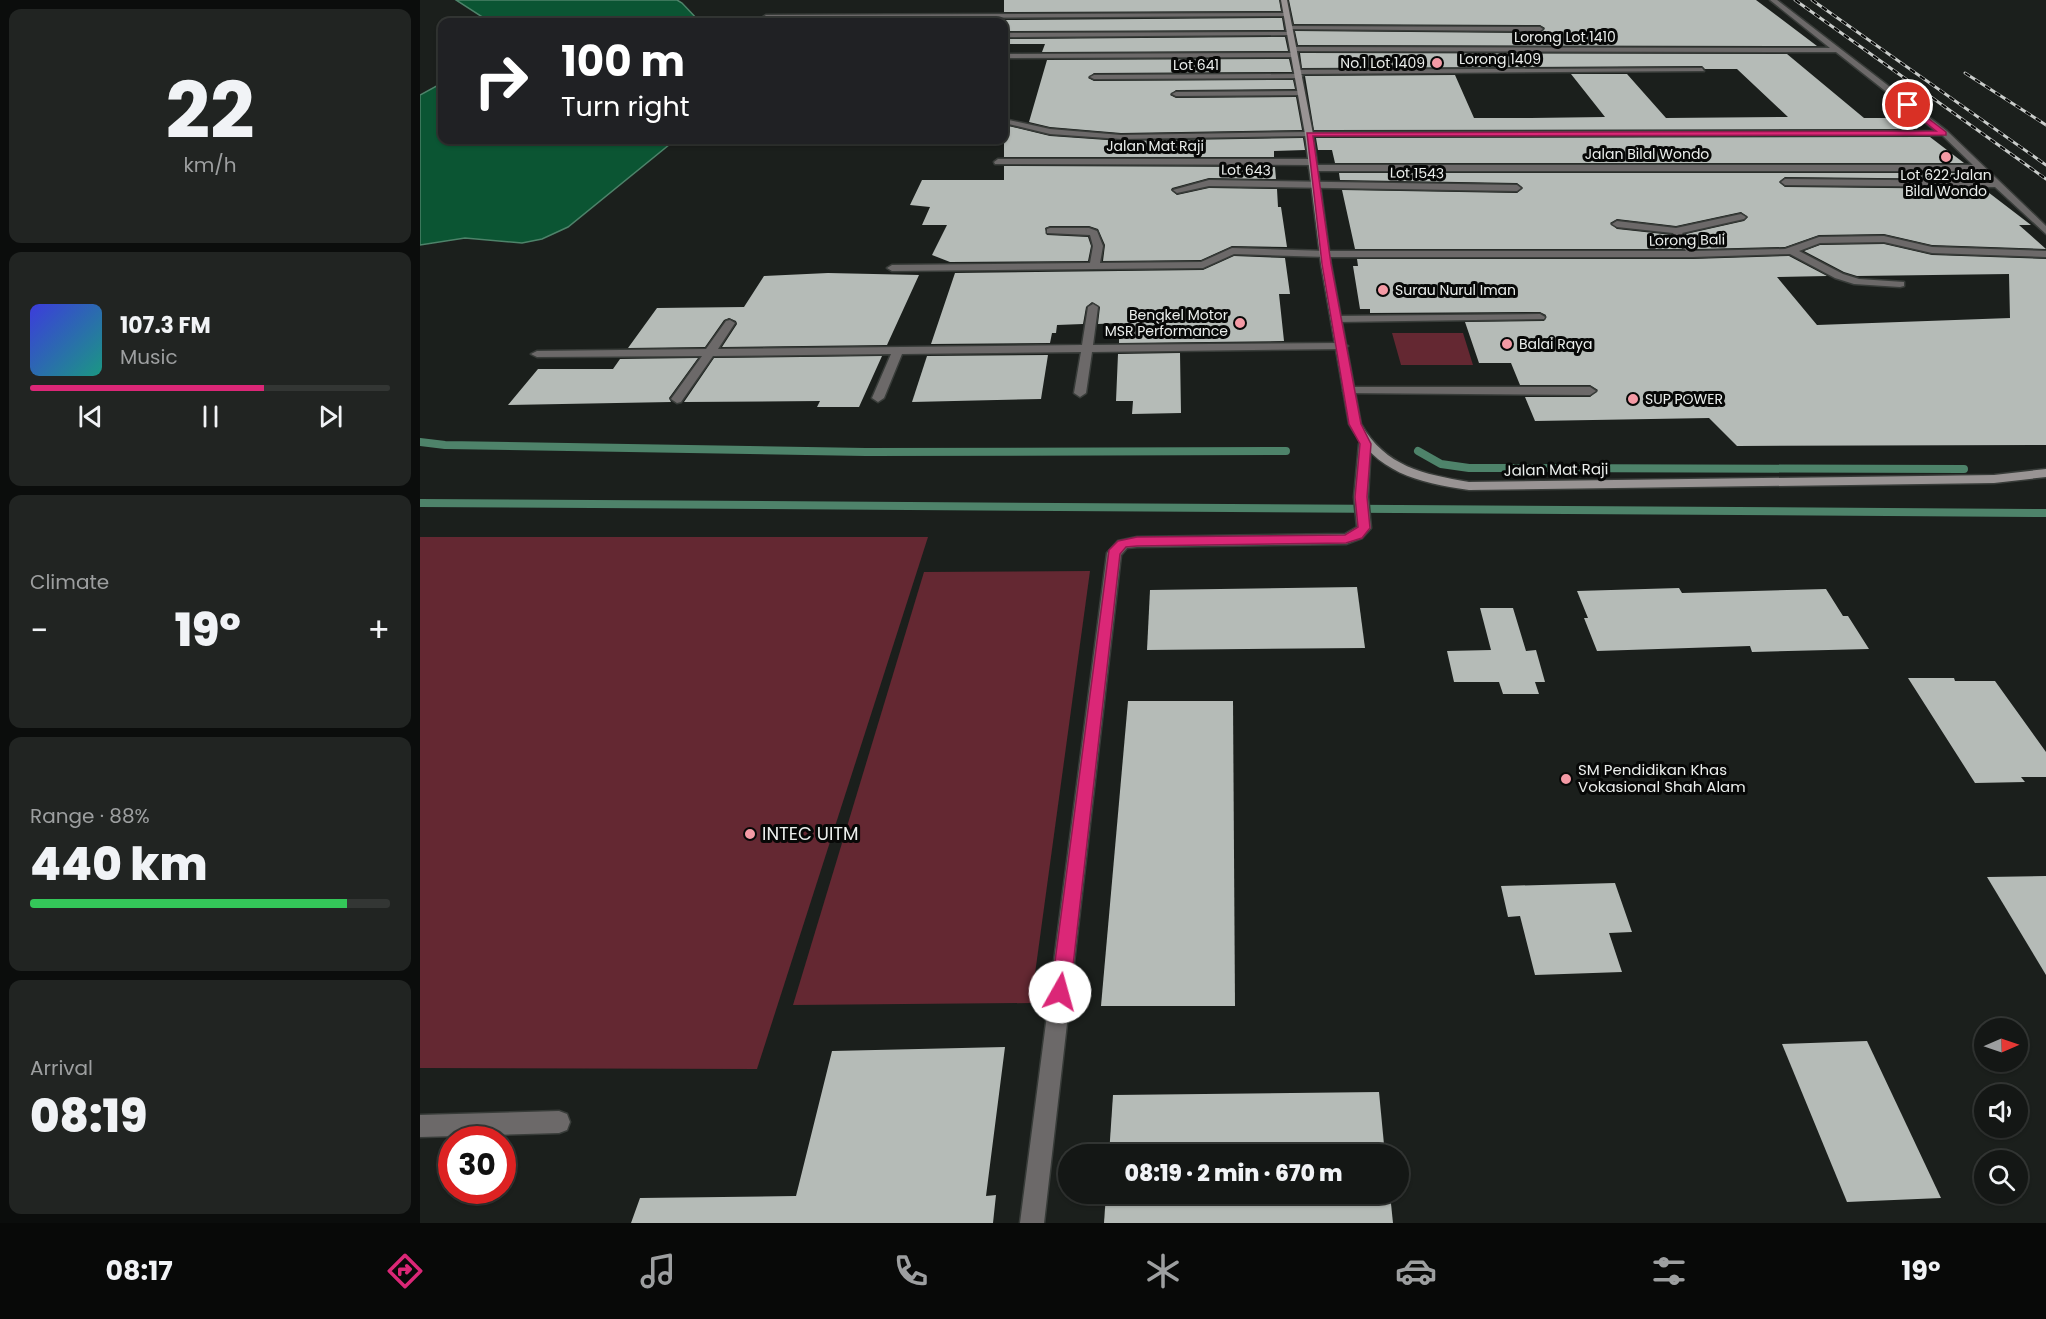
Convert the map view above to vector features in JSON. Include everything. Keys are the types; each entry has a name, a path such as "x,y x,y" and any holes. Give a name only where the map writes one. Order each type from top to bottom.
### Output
{"street":[{"name":"Jalan Mat Raji","path":"1284,0 1309,134 1336,319 1355,424 1365,444 1382,459 1409,473 1439,482 1469,486 1994,479 2046,473"},
{"path":"1773,0 1944,133 2046,231"},
{"path":"766,17 1286,15"},
{"path":"1008,35 1540,29"},
{"name":"Lorong Lot 1410","path":"1008,56 1294,52 1837,50"},
{"name":"Lorong 1409","path":"1298,74 1702,70"},
{"name":"Lot 641","path":"1094,77 1298,74"},
{"path":"1176,94 1301,93"},
{"path":"1008,121 1021,122 1040,130 1098,133 1121,137 1309,134 1944,133"},
{"name":"Jalan Mat Raji","path":"998,162 1313,165"},
{"name":"Jalan Bilal Wondo","path":"1313,165 1980,168"},
{"path":"1785,182 1998,184"},
{"name":"Lot 643","path":"1177,190 1209,183 1316,184"},
{"name":"Lot 1543","path":"1316,184 1517,188"},
{"path":"1617,224 1676,231 1741,217"},
{"path":"1050,231 1094,233 1098,246 1094,267"},
{"path":"1676,231 1693,254"},
{"name":"Lorong Bali","path":"891,268 1203,265 1232,251 1326,254 1693,254 1790,250 1819,240 1830,239 1884,239 1932,250 2046,254"},
{"path":"1790,250 1839,276 1858,282 1900,284"},
{"path":"1080,393 1093,307"},
{"path":"1336,319 1540,317"},
{"path":"677,399 730,324"},
{"path":"537,354 1342,346"},
{"path":"878,398 897,352"},
{"path":"1349,391 1590,391"},
{"path":"1032,1223 1114,553 1123,544 1137,542 1346,539 1357,535 1364,528 1361,497 1365,444"},
{"path":"420,1126 560,1122"}],"shaded area":[{"path":"456,0 677,0 696,18 484,18"},
{"path":"438,85 438,144 670,144 568,227 542,239 522,243 465,238 420,245 420,95"},
{"path":"1392,333 1463,333 1473,365 1401,365"},
{"path":"420,537 928,537 757,1069 420,1068"},
{"path":"1090,571 1031,1003 793,1005 924,572"}],"building":[{"path":"1004,0 1279,0 1281,11 1004,12"},
{"path":"1289,0 1756,0 1817,46 1298,45 1295,31 1540,33 1545,28 1540,25 1294,24"},
{"path":"1282,18 1284,30 1008,31 1008,20"},
{"path":"1285,37 1288,51 1042,52 1045,44 1008,44 1008,39"},
{"path":"1300,53 1787,54 1864,118 1903,118 1918,129 1314,130 1305,76 1455,75 1474,118 1531,118 1605,117 1571,74 1627,74 1666,118 1788,117 1737,69 1705,69 1702,66 1302,68"},
{"path":"1289,59 1292,72 1094,73 1088,78 1094,81 1293,80 1295,89 1176,90 1170,95 1176,98 1296,97 1302,130 1121,133 1050,127 1029,122 1047,60"},
{"path":"1008,126 1050,136 1121,141 1303,138 1305,150 1274,151 1274,157 1004,157 1004,144 1008,144"},
{"path":"1930,137 1964,163 1335,163 1332,150 1318,150 1316,138"},
{"path":"1004,166 1275,167 1276,179 1209,178 1171,190 1177,195 1209,188 1277,189 1278,207 1281,207 1287,247 1232,246 1201,260 1103,261 1105,245 1098,229 1089,226 1050,226 1045,228 1047,235 1088,237 1091,246 1088,261 950,262 932,255 947,225 922,225 930,207 910,205 922,180 1004,180"},
{"path":"1339,173 1963,173 1970,179 1785,177 1779,182 1785,187 1984,189 2031,225 2019,225 2046,249 1932,245 1884,234 1819,235 1785,247 1697,249 1686,234 1744,221 1748,217 1741,212 1676,226 1617,219 1610,223 1617,229 1672,235 1682,249 1355,249 1342,190 1517,193 1523,188 1517,183 1340,180"},
{"path":"1884,244 1932,255 2046,259 2046,445 1737,446 1709,418 1535,421 1525,397 1590,397 1598,390 1590,385 1520,385 1511,363 1479,363 1465,322 1544,321 1546,315 1540,312 1370,313 1370,309 1360,309 1353,266 1358,266 1357,259 1693,259 1789,256 1827,276 1777,277 1817,325 2010,318 2009,274 1857,276 1844,272 1804,251 1820,245"},
{"path":"1234,256 1285,258 1290,294 1279,294 1284,341 1119,343 1119,323 1098,324 1100,307 1092,302 1086,307 1083,324 1057,325 1056,333 1052,333 1050,343 931,344 955,273 1203,270"},
{"path":"828,273 919,275 887,345 722,347 737,324 729,318 724,320 705,347 628,348 657,308 744,307 764,276"},
{"path":"1180,353 1181,413 1132,414 1133,401 1116,401 1118,354"},
{"path":"1048,355 1041,399 912,402 927,356"},
{"path":"882,356 859,407 817,407 820,401 684,402 714,358"},
{"path":"698,358 669,398 671,402 508,405 538,369 613,369 620,359"},
{"path":"1357,587 1365,648 1147,650 1150,590"},
{"path":"1679,588 1682,593 1826,589 1843,616 1848,616 1869,649 1752,652 1750,646 1597,651 1584,618 1588,618 1577,591"},
{"path":"1480,608 1513,608 1526,651 1536,650 1545,682 1535,682 1539,694 1503,694 1499,682 1454,682 1447,651 1491,650"},
{"path":"1908,678 1995,681 2046,752 2046,777 2021,777 2025,782 1975,783"},
{"path":"1128,701 1233,701 1235,1006 1101,1006"},
{"path":"2046,876 2046,975 1987,877"},
{"path":"1615,883 1632,932 1609,933 1622,972 1535,975 1520,916 1508,917 1501,886"},
{"path":"1867,1041 1941,1198 1847,1202 1782,1044"},
{"path":"1005,1047 986,1196 996,1195 993,1223 631,1223 640,1198 796,1196 832,1051"},
{"path":"1379,1092 1384,1144 1110,1144 1113,1095"},
{"path":"1105,1204 1391,1204 1393,1223 1104,1223"}],"waterway":[{"path":"420,442 445,445 866,452 1286,451"},
{"path":"1418,451 1441,464 1469,468 1964,469"},
{"path":"420,503 2046,513"}],"railway":[{"path":"1795,0 2046,179"},
{"path":"1812,0 2046,165"},
{"path":"1965,73 2046,125"}],"place":[{"name":"No.1 Lot 1409","path":"1437,63"},
{"name":"Lot 622 Jalan Bilal Wondo","path":"1946,157"},
{"name":"Surau Nurul Iman","path":"1383,290"},
{"name":"Bengkel Motor MSR Performance","path":"1240,323"},
{"name":"Balai Raya","path":"1507,344"},
{"name":"SUP POWER","path":"1633,399"},
{"name":"SM Pendidikan Khas Vokasional Shah Alam","path":"1566,779"},
{"name":"INTEC UITM","path":"750,834"}],"route":[{"path":"1060,992 1114,553 1123,544 1137,542 1346,539 1357,535 1364,528 1361,497 1365,444 1355,424 1326,264 1309,134 1944,133 1908,105"}]}
